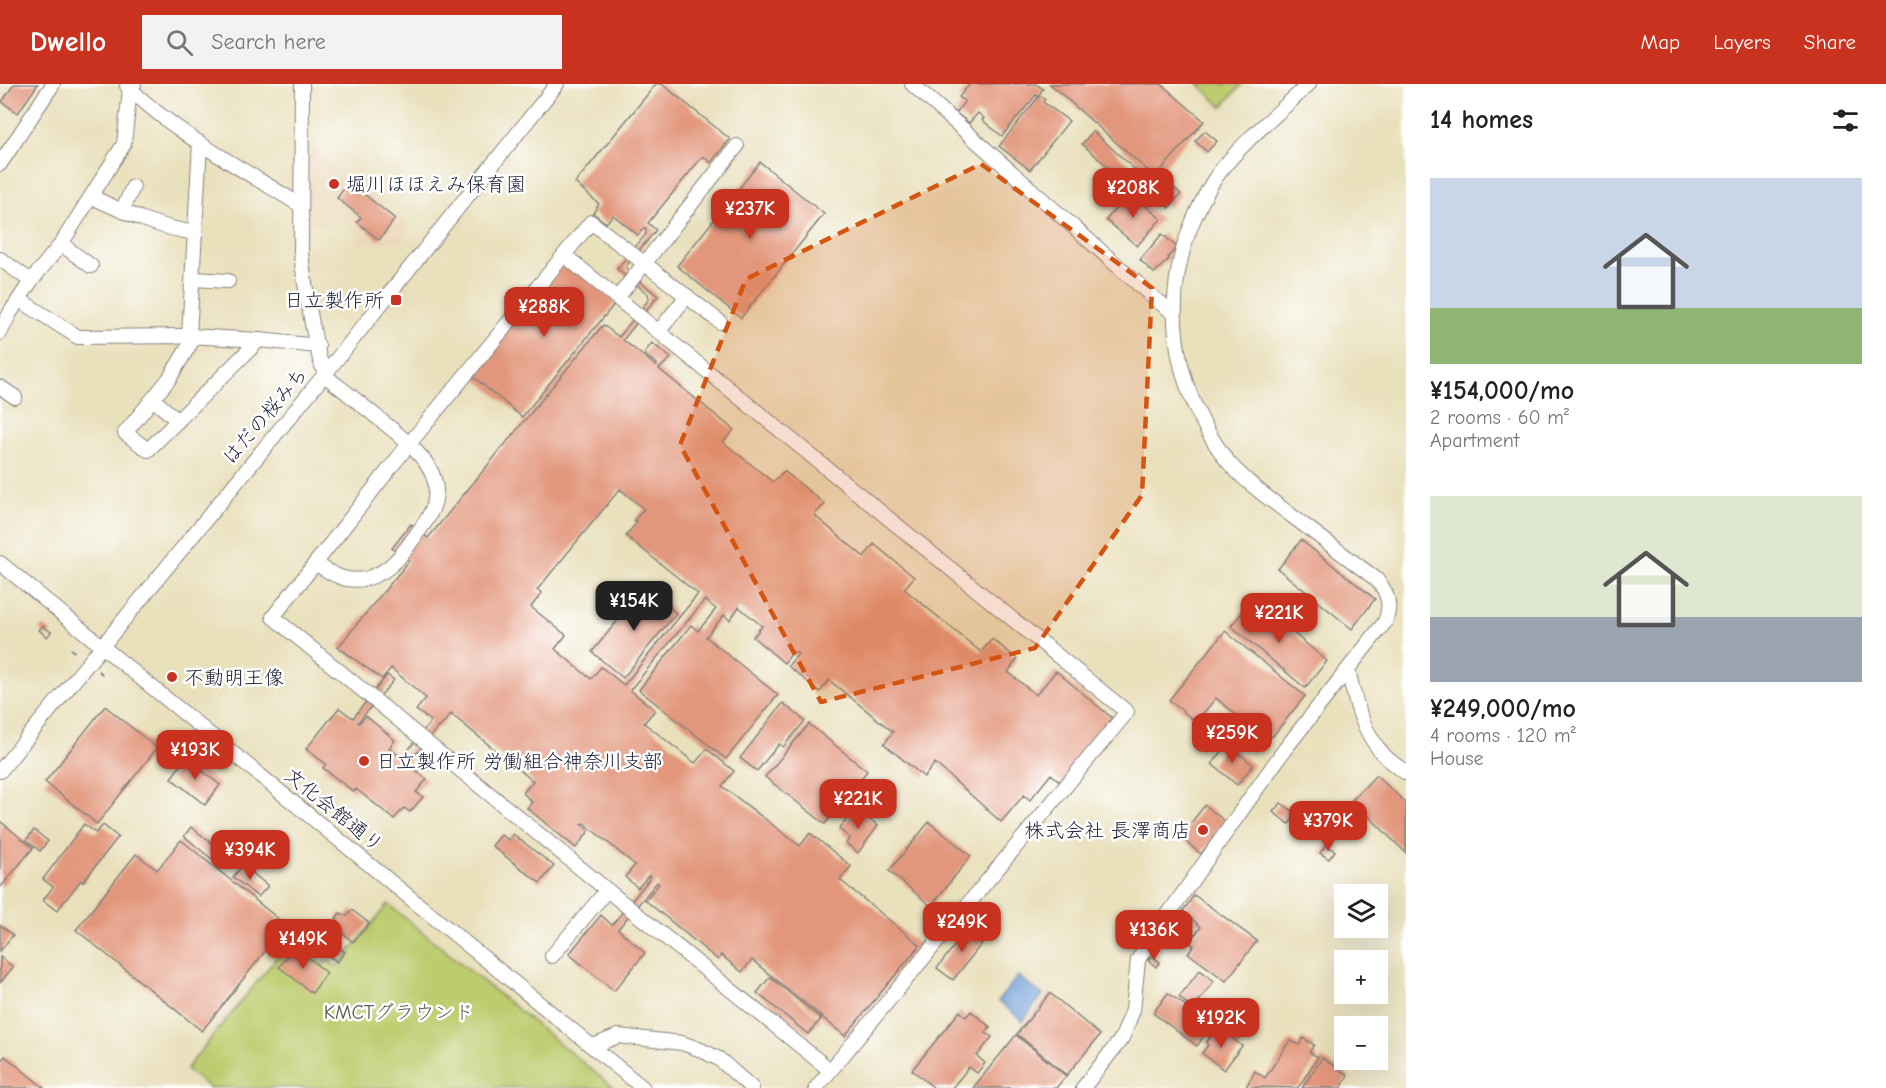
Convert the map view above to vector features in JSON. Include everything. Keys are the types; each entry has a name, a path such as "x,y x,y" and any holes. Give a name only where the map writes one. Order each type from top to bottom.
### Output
{"street":[{"path":"0,164 53,84"},
{"path":"302,84 300,205 303,270 325,374 409,444 430,467 437,490 431,515 394,563 379,574 353,580 336,576 316,563"},
{"name":"はだの桜みち","path":"0,771 325,374 557,84"},
{"path":"912,84 1155,299 1173,312"},
{"path":"1083,1088 1122,1038 1133,1010 1138,960 1152,937 1285,749 1385,622 1389,606 1388,596 1376,579 1258,490 1229,464 1197,412 1185,382 1177,351 1173,312 1178,267 1187,236 1200,205 1218,174 1245,144 1309,84"},
{"path":"130,86 137,97 200,143 300,205"},
{"path":"0,333 10,313 31,281 61,244 124,144 130,86"},
{"path":"200,143 192,336 170,379 125,433 148,450 259,340"},
{"path":"618,297 737,146"},
{"path":"122,211 133,187"},
{"path":"92,197 122,211 176,230 196,233"},
{"path":"720,322 591,222 409,444 273,617 830,1070"},
{"path":"61,244 91,266"},
{"path":"564,255 1127,711 816,1088"},
{"path":"0,259 31,281"},
{"path":"193,279 228,281"},
{"path":"659,331 687,296"},
{"path":"20,300 78,337 192,336 318,346"},
{"path":"0,387 15,397"},
{"path":"153,399 178,421"},
{"name":"文化会館通り","path":"0,563 642,1088"},
{"path":"1348,670 1357,707 1364,724 1384,755 1406,773"},
{"path":"552,956 607,890"},
{"path":"593,1046 618,1036 682,1043 719,1059 752,1088"}],"path":[{"path":"71,649 77,654"},
{"path":"99,671 105,677"}],"highlighted area":[{"path":"981,164 1152,288 1142,495 1035,648 821,702 680,445 746,279"}],"shaded area":[{"name":"堀川ほほえみ保育園","path":"309,144 411,226 399,242 356,244 355,224 308,225"}],"green space":[{"path":"1198,84 1242,84 1222,107"},
{"name":"KMCTグラウンド","path":"388,904 614,1088 209,1088 186,1069 291,940 324,964 327,960 337,967"}],"water":[{"path":"1018,976 1043,995 1023,1021 998,1001"}],"building":[{"path":"14,84 38,84 18,113 2,102"},
{"path":"656,84 662,84 730,139 711,163 703,156 648,223 656,230 626,266 627,271 658,296 623,340 656,366 657,364 645,355 652,343 671,358 659,369 734,430 723,442 773,482 784,471 825,504 814,515 864,557 874,544 914,577 904,589 981,652 992,639 1017,659 1008,672 1036,695 1056,671 1117,722 1064,785 1051,774 1030,800 1024,795 1001,822 935,763 924,777 884,744 893,732 829,680 820,692 788,666 798,654 794,651 784,663 753,637 762,626 739,607 730,620 724,615 706,637 778,695 726,759 639,690 691,625 698,631 716,609 705,600 630,690 655,710 644,723 695,763 707,749 734,771 722,786 800,846 810,833 851,866 840,880 920,945 845,1036 752,960 742,972 721,955 718,960 645,900 659,884 657,882 618,929 645,953 614,991 569,954 601,915 612,925 651,877 649,875 638,888 625,877 635,865 584,823 582,825 589,831 576,848 527,808 532,802 523,793 533,781 451,714 408,764 427,779 416,792 423,797 410,812 404,808 394,819 356,789 354,792 323,768 326,764 306,749 339,708 353,718 387,675 394,680 358,722 366,716 395,740 389,748 402,758 431,721 416,710 426,698 391,668 382,679 338,647 409,561 392,548 411,524 428,538 603,325 619,337 649,299 648,294 617,269 646,234 646,229 644,228 638,235 613,215 606,223 593,213 599,204 575,183","holes":["620,489 644,509 634,520 637,522 626,536 698,594 624,685 601,667 591,679 555,649 566,635 531,607 542,593 537,590"]},
{"path":"970,84 1036,84 1043,89 1002,136 982,120 984,118 978,113 969,123 956,113 965,101 959,97"},
{"path":"1050,84 1161,84 1204,121 1155,177"},
{"path":"1040,95 1045,99 1043,102 1069,121 1030,170 999,146"},
{"path":"1093,131 1143,177 1133,189 1082,144"},
{"path":"1205,131 1217,141 1207,152 1195,141"},
{"path":"760,162 824,214 741,318 677,266"},
{"path":"1113,176 1128,189 1117,201 1103,188"},
{"path":"349,182 395,219 379,240 357,222 361,217 337,198"},
{"path":"1167,182 1181,194 1169,208 1155,195"},
{"path":"1129,192 1161,219 1137,246 1106,220"},
{"path":"1162,234 1177,247 1168,257 1169,259 1154,273 1140,260"},
{"path":"565,260 616,302 522,417 471,375"},
{"path":"1301,540 1375,599 1352,629 1278,569"},
{"path":"645,587 676,613 623,678 592,652"},
{"path":"1253,599 1327,661 1305,688 1231,626"},
{"path":"43,626 51,632 47,637 39,630"},
{"path":"1225,631 1305,696 1272,737 1262,729 1258,733 1216,698 1196,722 1169,700"},
{"path":"783,703 805,721 783,747 779,744 757,771 740,758"},
{"path":"105,706 157,748 97,824 45,782"},
{"path":"809,724 867,771 825,824 765,777"},
{"path":"1228,744 1253,765 1237,785 1212,764"},
{"path":"186,758 220,785 205,805 171,778"},
{"path":"1376,775 1406,803 1406,853 1352,800"},
{"path":"1281,803 1297,814 1289,824 1273,812"},
{"name":"株式会社 長澤商店","path":"1205,805 1226,822 1201,854 1180,837"},
{"path":"856,808 878,826 858,853 846,843 850,838 839,829"},
{"path":"0,821 33,848 0,888"},
{"path":"929,822 971,856 931,906 889,871"},
{"path":"84,824 96,833 103,825 118,837 57,911 43,900 53,887 43,879"},
{"path":"191,827 227,855 219,865 184,836"},
{"path":"34,830 48,841 40,851 26,840"},
{"path":"513,834 554,866 540,883 492,846 501,835 509,840"},
{"path":"181,840 286,925 202,1031 76,930 136,854 157,870"},
{"path":"1326,845 1335,851 1329,859 1320,853"},
{"path":"243,865 268,886 258,897 233,877"},
{"path":"1194,895 1257,941 1226,981 1188,953 1194,946 1189,942 1201,927 1183,911"},
{"path":"352,910 369,923 353,942 334,926 339,921 336,918 340,913 347,916"},
{"path":"0,925 13,935 0,951"},
{"path":"971,925 986,938 953,980 937,968"},
{"path":"322,935 345,952 337,962 316,945"},
{"path":"295,947 327,973 312,993 279,967"},
{"path":"1152,956 1160,962 1156,967 1148,960"},
{"path":"0,957 13,967 0,983"},
{"path":"1200,970 1214,981 1193,1009 1179,997"},
{"path":"770,977 821,1019 808,1034 757,993"},
{"path":"1050,993 1100,1035 1067,1075 1017,1034"},
{"path":"1168,993 1212,1025 1197,1046 1153,1013"},
{"path":"960,1011 966,1017 971,1011 990,1027 986,1033 992,1037 977,1056 985,1063 977,1073 969,1067 952,1088 934,1088 912,1070"},
{"path":"1218,1027 1242,1046 1224,1070 1202,1053 1208,1045 1206,1043"},
{"path":"1016,1035 1066,1076 1056,1088 973,1088"},
{"path":"1303,1038 1314,1045 1309,1052 1318,1057 1298,1088 1246,1087 1255,1071 1265,1078 1290,1040 1299,1045"},
{"path":"5,1056 44,1088 0,1088 0,1062"},
{"path":"1322,1058 1334,1066 1334,1070 1340,1070 1348,1075 1341,1088 1302,1088"}],"place":[{"name":"堀川ほほえみ保育園","path":"334,184"},
{"name":"日立製作所","path":"396,300"},
{"name":"不動明王像","path":"172,677"},
{"name":"日立製作所 労働組合神奈川支部","path":"364,761"},
{"name":"株式会社 長澤商店","path":"1203,830"}]}
